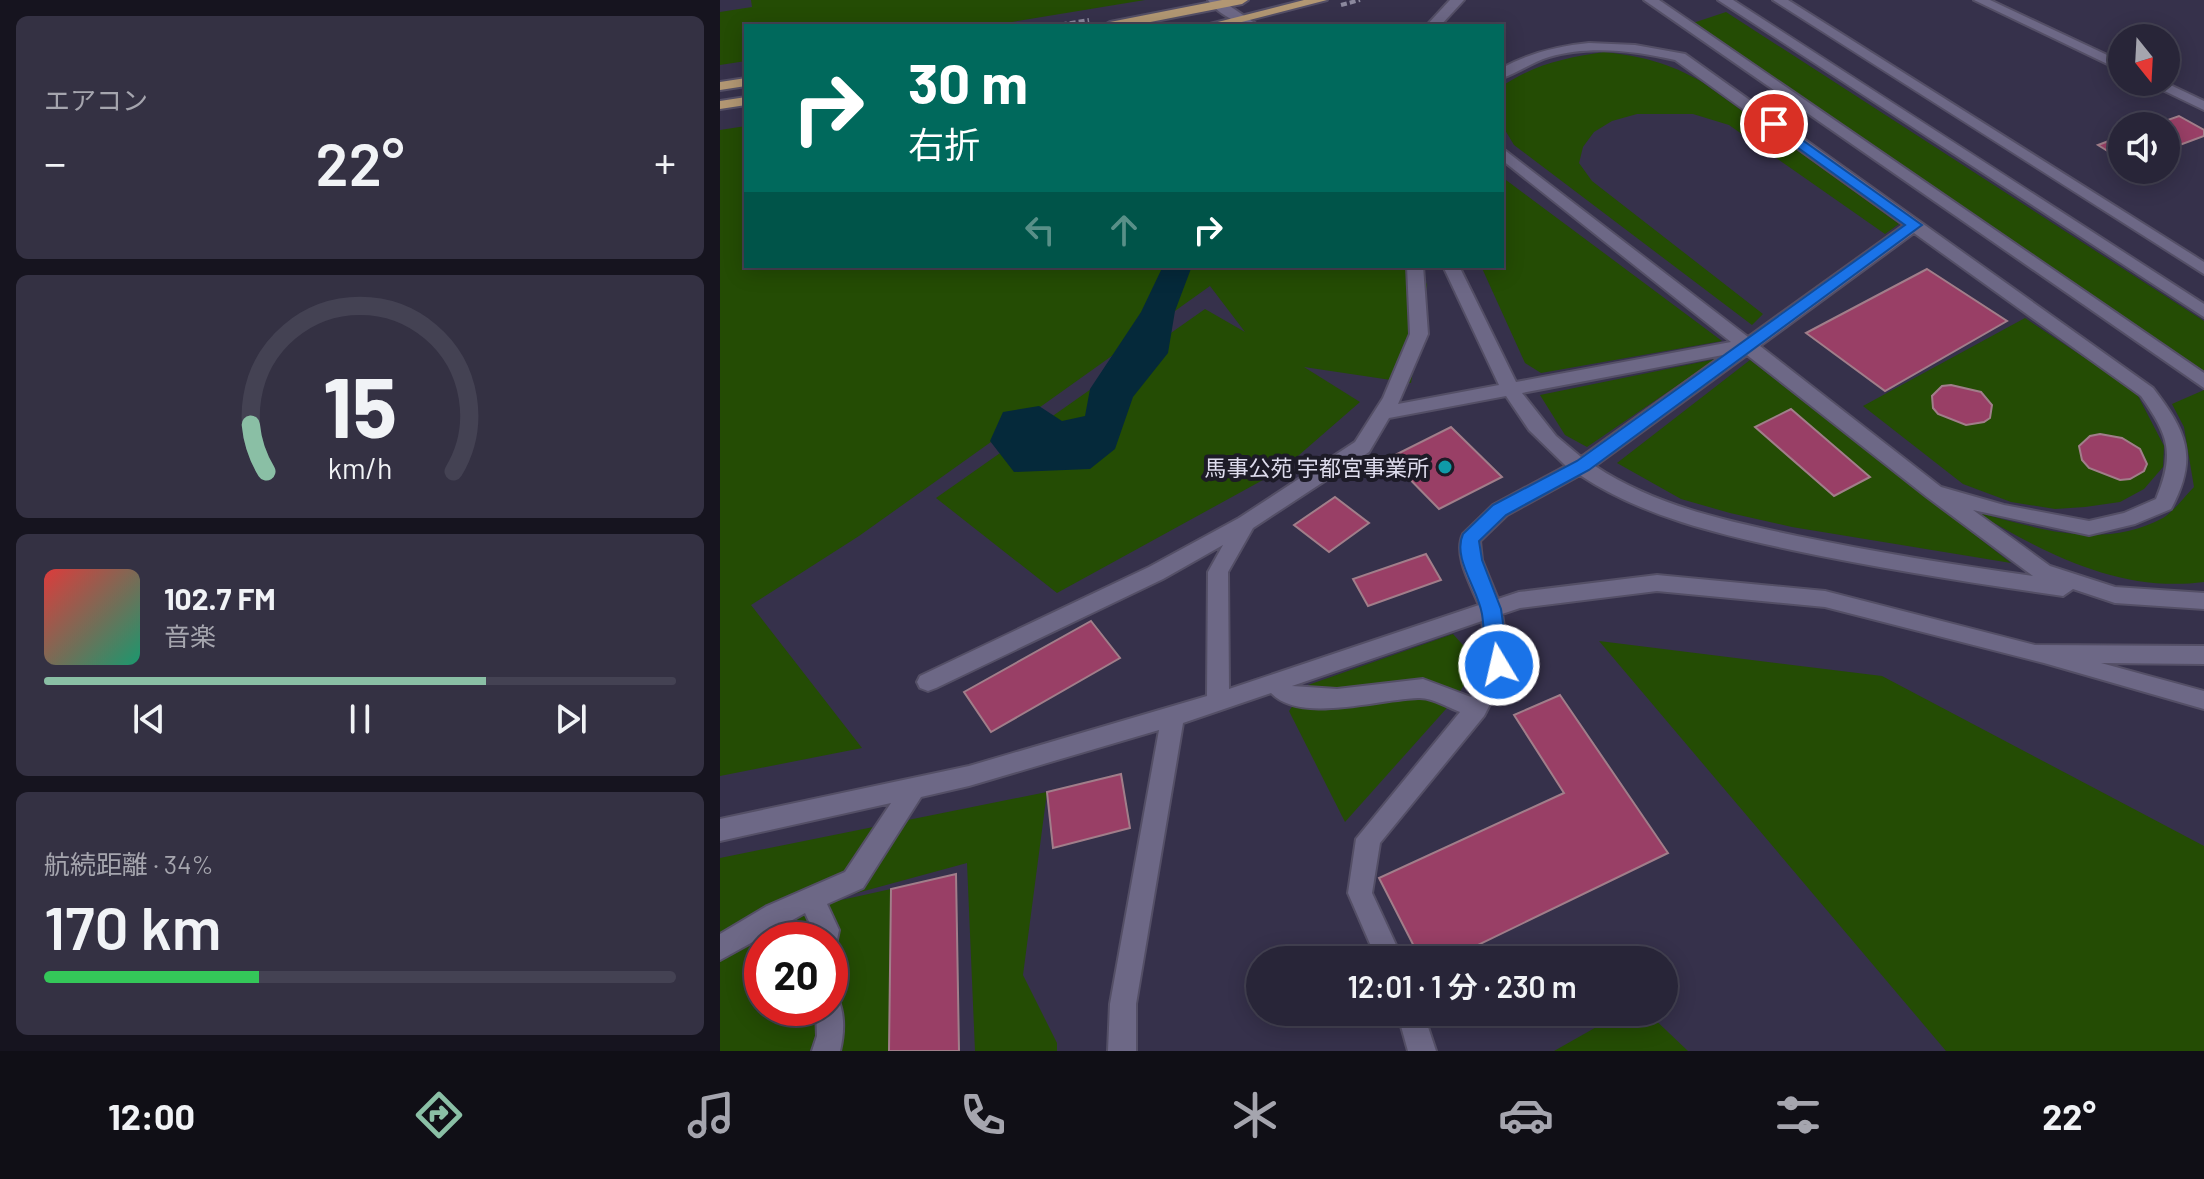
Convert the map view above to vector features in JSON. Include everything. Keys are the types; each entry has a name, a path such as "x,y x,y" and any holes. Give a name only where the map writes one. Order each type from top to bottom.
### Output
{"main road":[{"path":"1119,24 1242,0"},
{"path":"1248,22 1321,0"},
{"path":"720,86 744,82"},
{"path":"720,105 744,101"}],"street":[{"path":"1435,24 1452,4 1466,0"},
{"path":"1650,0 2204,382"},
{"path":"1724,0 2204,312"},
{"path":"1779,0 2204,269"},
{"path":"1980,0 2108,60"},
{"path":"1216,3 1248,22"},
{"path":"1504,73 1546,53 1580,47 1635,47 1680,57 2147,392 2166,418 2180,448 2178,472 2164,504 2128,519 2089,528 2004,512 1934,492"},
{"path":"2180,95 2204,106"},
{"path":"1504,155 1934,492 2043,572 2115,595"},
{"path":"1384,946 1360,893 1368,839 1476,709 1499,665 1491,609 1472,560 1470,539 1500,510 1583,465 1915,225"},
{"path":"928,682 1156,573 1246,523 1362,447 1382,413 1419,334 1415,268"},
{"path":"1452,268 1511,388 1548,440 1616,489 1706,523 1878,562 2115,595 2204,601"},
{"path":"1382,413 1747,345"},
{"path":"1218,702 1218,572 1246,523"},
{"path":"720,830 969,776 1173,717 1519,600 1657,583 1825,599 2204,700"},
{"path":"2035,654 2204,655"},
{"path":"1275,682 1289,697 1337,698 1423,688 1476,709"},
{"path":"1122,1051 1123,1004 1173,717"},
{"path":"720,948 776,914 854,880 914,788"},
{"path":"811,898 822,922"},
{"path":"826,1051 830,1026"},
{"path":"1414,1026 1422,1051"}],"green space":[{"path":"751,0 1145,0 1000,24 744,24 744,61 720,65 720,12 752,7"},
{"path":"1726,12 2204,321 2204,371 1687,25"},
{"path":"1604,52 1631,56 1655,61 1702,82 1899,224 1885,234 1729,125 1693,114 1637,114 1612,121 1594,132 1583,147 1579,163 1592,181 1763,314 1752,325 1514,145 1504,128 1504,85 1526,72"},
{"path":"744,126 744,268 1421,268 1427,285 1411,383 1304,367 1360,402 1283,469 1057,593 936,498 1205,309 1245,332 1210,286 859,536 751,605 862,748 720,776 720,130"},
{"path":"1504,178 1722,341 1541,373 1525,363 1482,268 1504,268"},
{"path":"2025,318 2136,392 2164,446 2163,467 2144,489 2120,502 2085,507 2055,509 2011,502 1963,484 1863,406"},
{"path":"1716,359 1587,447 1565,435 1540,395"},
{"path":"1750,360 2011,563 1792,527 1730,513 1681,499 1617,463"},
{"path":"2204,390 2204,582 2173,584 2113,575 2056,555 1975,512 2046,530 2093,535 2140,528 2163,518 2194,487 2184,427 2172,404"},
{"path":"1453,634 1479,663 1454,700 1345,822 1289,711 1308,685"},
{"path":"1599,641 1882,676 2204,846 2204,1051 1946,1051"},
{"path":"1047,792 1023,975 1057,1043 1057,1051 975,1051 967,863 787,912 891,889 889,1051 720,1051 720,858"},
{"path":"1598,1026 1662,1026 1688,1051 1554,1051"}],"water":[{"path":"1162,268 1191,268 1175,311 1168,353 1133,397 1115,449 1090,469 1014,472 990,441 1003,412 1039,406 1062,421 1085,416 1090,389 1141,312"}],"building":[{"path":"2180,117 2204,130 2204,136 2180,145"},
{"path":"2108,141 2108,151 2098,145"},
{"path":"1927,269 2007,321 1885,391 1806,333"},
{"path":"1942,386 1981,392 1992,405 1990,418 1966,425 1938,414 1933,408 1932,396"},
{"path":"1791,409 1870,477 1834,496 1755,427"},
{"name":"馬事公苑 宇都宮事業所","path":"1451,427 1502,477 1439,509 1389,458"},
{"path":"2100,434 2122,438 2140,449 2147,464 2144,471 2130,479 2120,480 2089,468 2082,460 2079,446 2090,436"},
{"name":"馬事公苑 宇都宮事業所","path":"1335,497 1369,523 1329,552 1294,525"},
{"path":"1426,554 1441,580 1368,606 1353,579"},
{"path":"1091,621 1120,658 991,732 964,692"},
{"path":"1560,695 1668,853 1476,946 1414,946 1379,878 1564,793 1514,715"},
{"path":"1121,774 1130,828 1053,848 1047,792"},
{"path":"956,874 959,1051 889,1051 891,889"}],"place":[{"name":"馬事公苑 宇都宮事業所","path":"1445,467"}],"route":[{"path":"1499,665 1491,609 1472,560 1470,539 1500,510 1583,465 1915,225 1774,124"}]}
